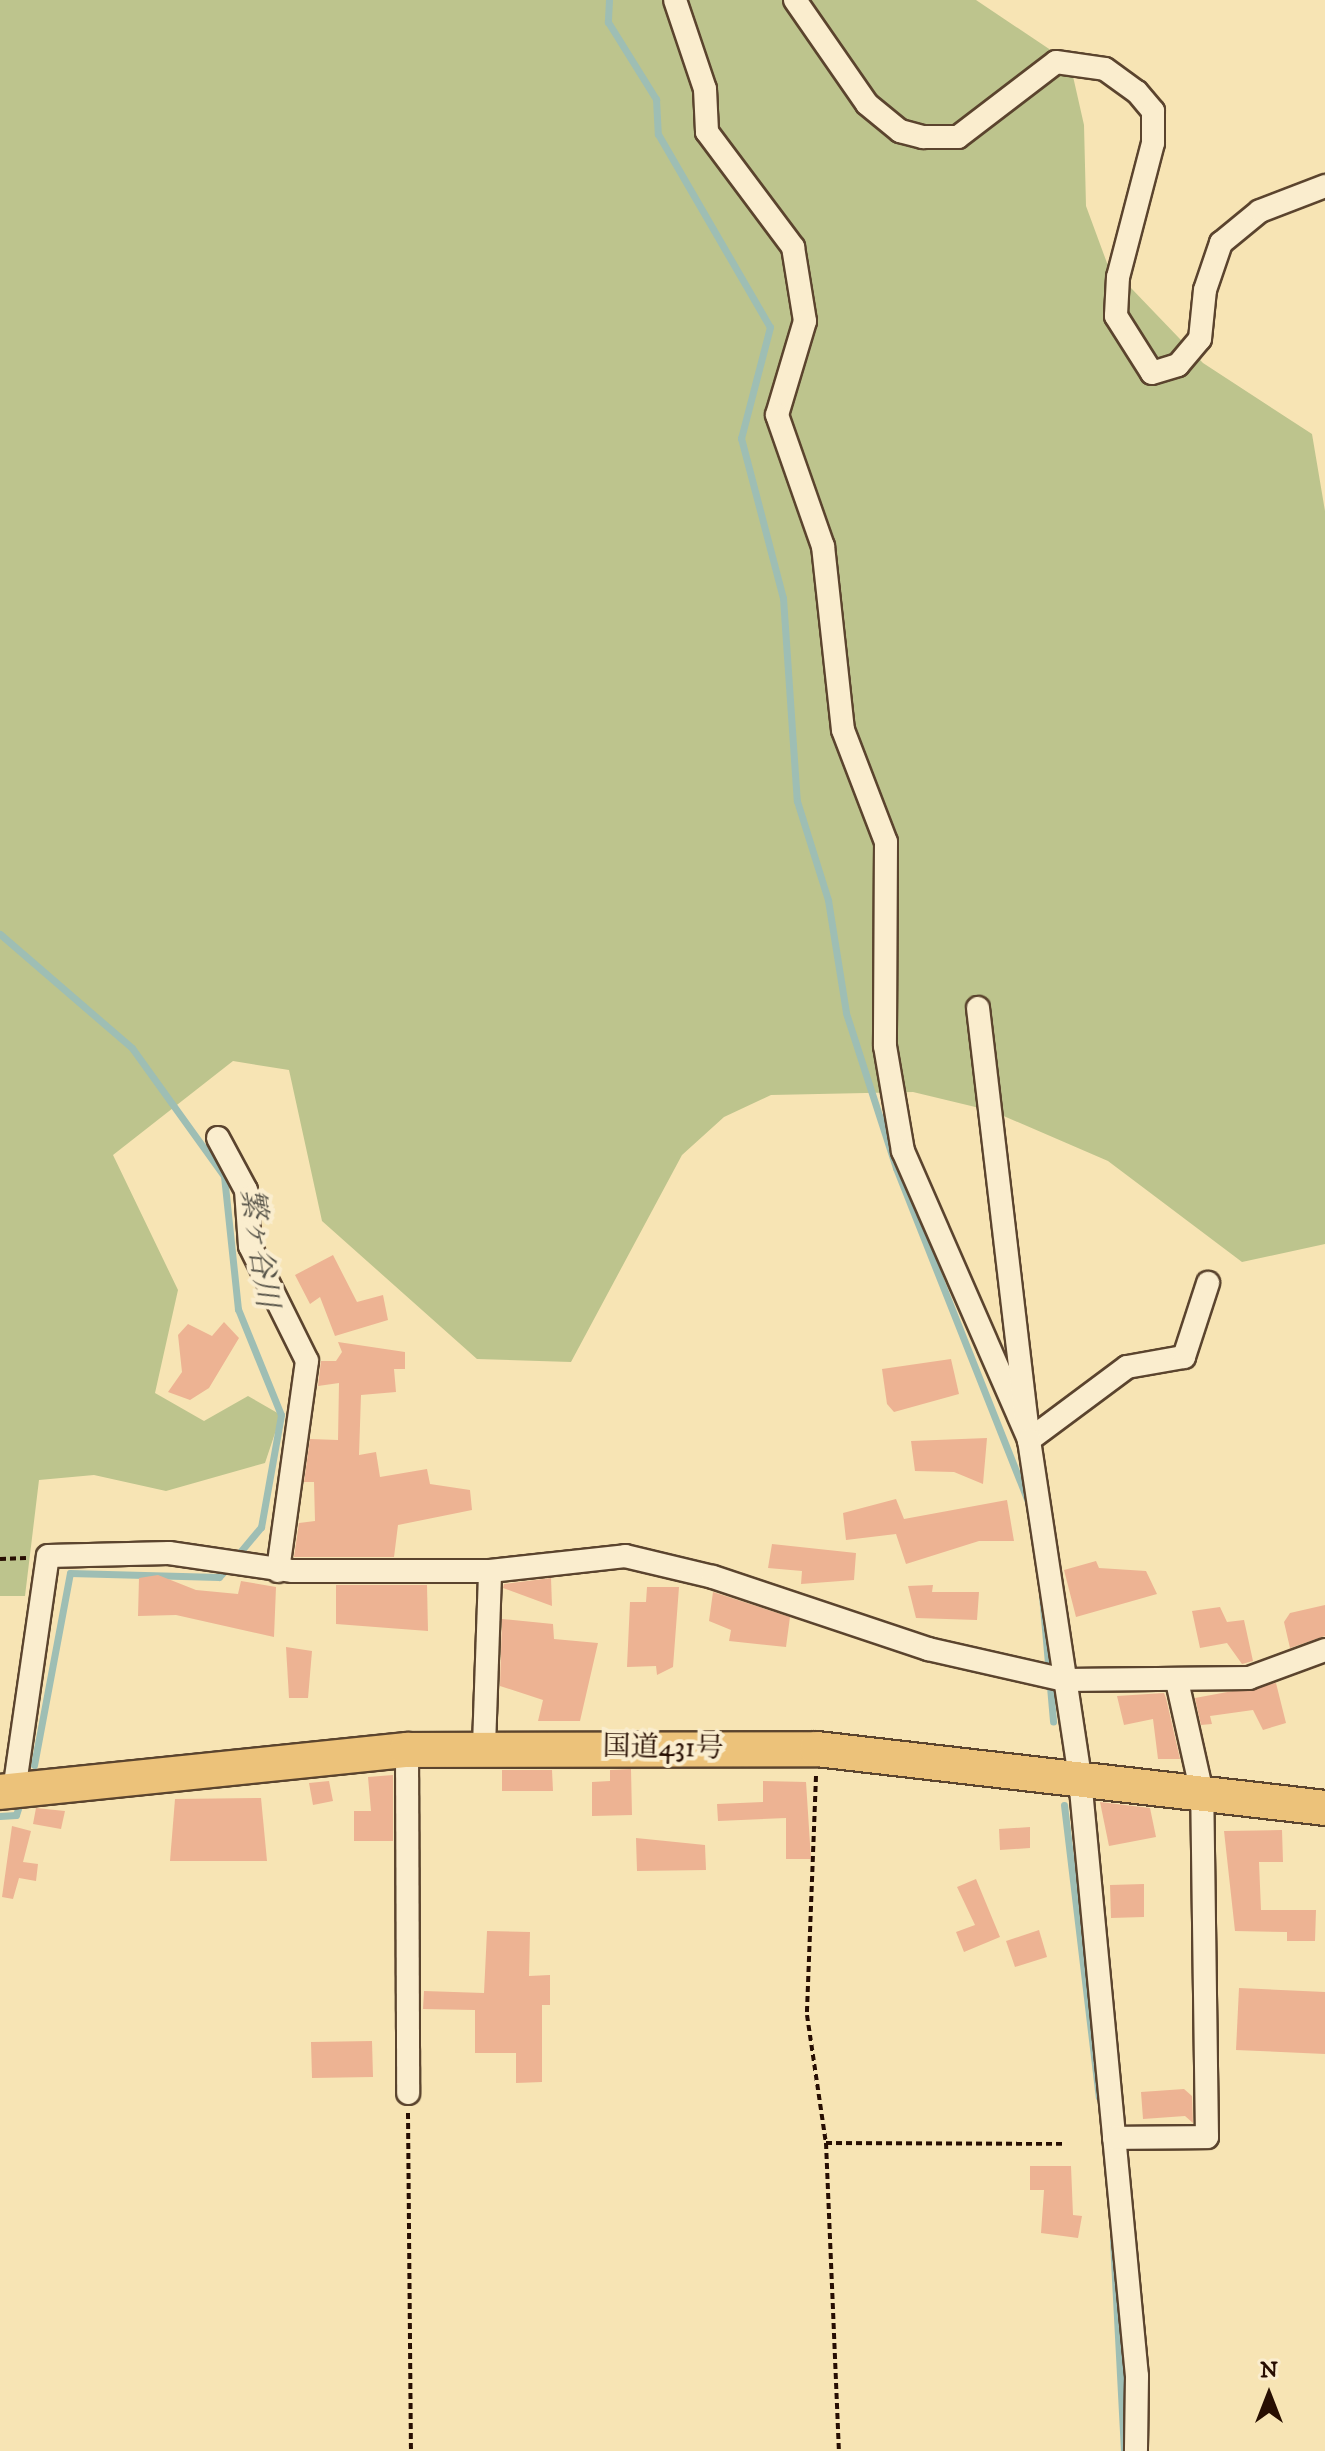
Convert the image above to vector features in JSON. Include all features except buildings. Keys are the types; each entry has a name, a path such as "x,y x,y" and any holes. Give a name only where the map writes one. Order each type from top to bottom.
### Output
{"highway":[{"name":"国道431号","path":"7,1791 407,1750 484,1746 817,1749 1325,1808"}],"street":[{"path":"675,0 705,89 707,132 793,247 805,321 777,415 823,546 843,730 886,842 885,1046 903,1151 1029,1440"},
{"path":"795,0 867,104 900,131 923,137 958,137 1056,62 1105,69 1137,92 1153,111 1153,143 1118,277 1116,316 1152,373 1178,365 1200,339 1205,290 1221,243 1260,211 1325,186"},
{"path":"978,1008 1029,1440 1080,1779 1137,2376 1136,2451"},
{"path":"218,1138 246,1190 250,1246 307,1361 278,1571"},
{"path":"1029,1440 1127,1367 1184,1357 1208,1283"},
{"path":"7,1791 48,1556 169,1553 278,1571 490,1571 625,1556 713,1577 928,1649 1065,1680 1249,1678 1325,1650"},
{"path":"484,1746 490,1571"},
{"path":"1114,2138 1207,2137 1202,1793 1177,1681"},
{"path":"407,1750 408,2093"}],"path":[{"path":"817,1749 807,2015 826,2143 839,2451"},
{"path":"408,2093 411,2451"},
{"path":"826,2143 1065,2144"}],"green space":[{"path":"0,0 976,0 1070,63 1084,125 1086,206 1107,263 1203,363 1312,434 1325,511 1325,1244 1242,1262 1108,1161 992,1111 913,1092 771,1095 724,1117 682,1155 571,1362 477,1359 322,1221 289,1070 233,1061 113,1155 178,1290 155,1393 204,1421 248,1396 281,1415 265,1463 166,1491 94,1475 39,1480 25,1596 0,1596"}],"waterway":[{"path":"609,0 608,22 656,99 658,134 770,327 741,438 783,598 797,801 828,900 846,1013 896,1168 1029,1504"},
{"name":"繁ヶ谷川","path":"0,934 132,1048 224,1176 238,1309 281,1415 261,1527 236,1557"},
{"name":"繁ヶ谷川","path":"34,1765 70,1573 219,1577 228,1567"},
{"path":"1042,1595 1053,1722"},
{"name":"繁ヶ谷川","path":"0,1816 16,1815 20,1803"},
{"path":"1064,1805 1099,2097"},
{"path":"1113,2241 1124,2451"}]}
